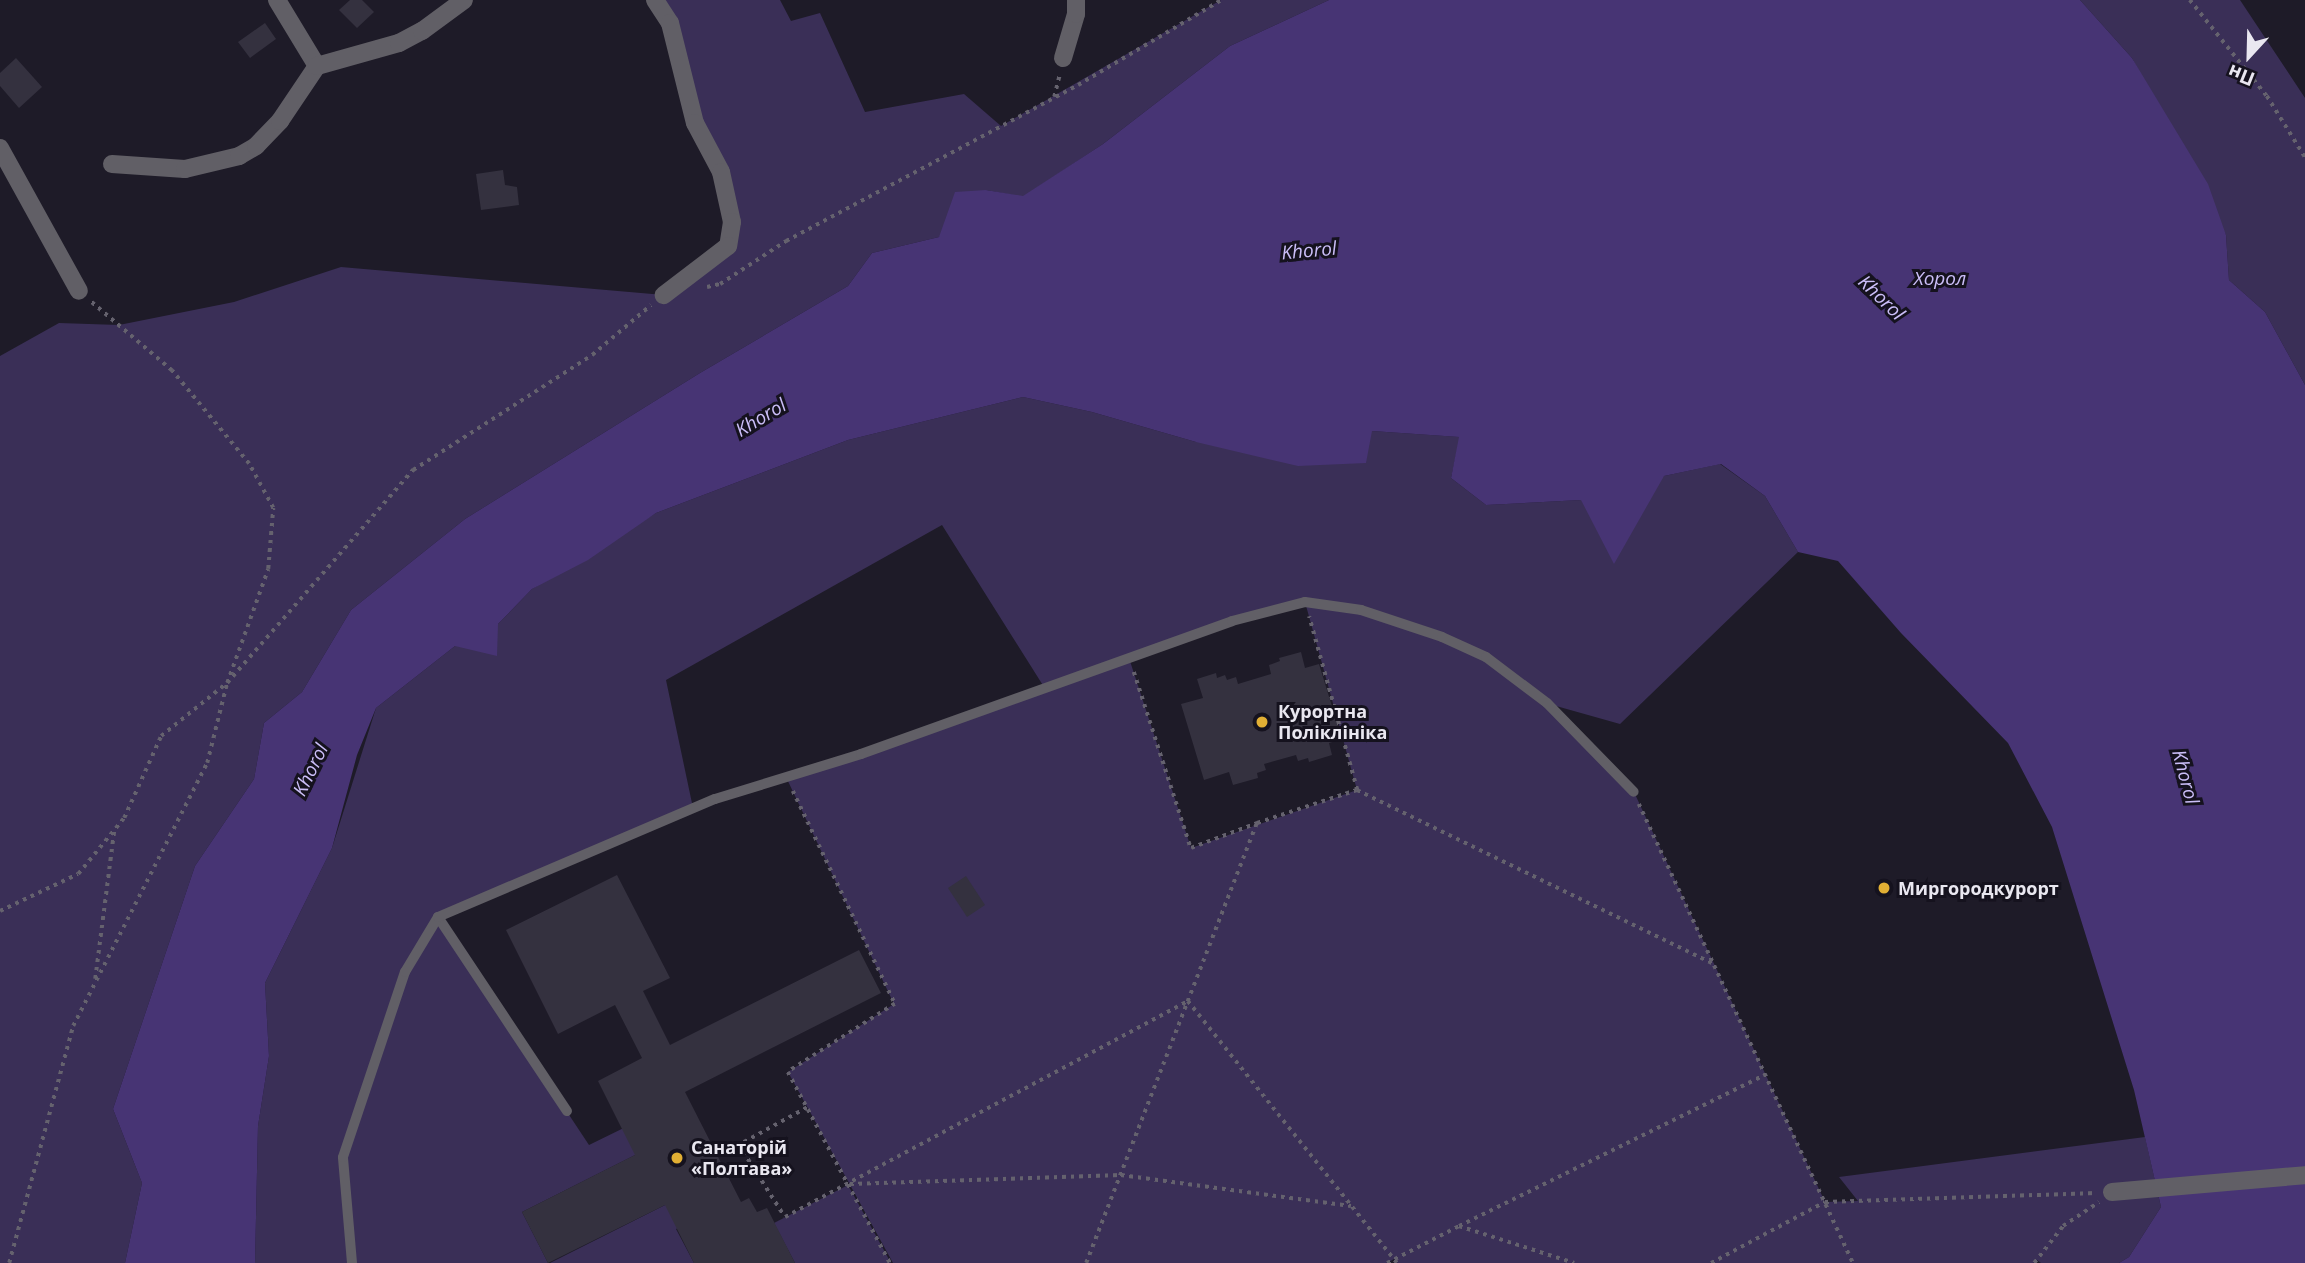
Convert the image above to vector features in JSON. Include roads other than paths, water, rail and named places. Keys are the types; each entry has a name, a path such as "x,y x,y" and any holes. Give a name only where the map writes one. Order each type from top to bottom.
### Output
{"street":[{"path":"277,0 317,66"},
{"path":"112,164 185,169 239,156 257,146 280,121 317,66 399,43 422,31 464,0"},
{"path":"655,0 670,23 695,123 721,172 732,222 728,246 664,295"},
{"path":"1063,58 1076,14 1076,0"},
{"path":"0,148 79,291"},
{"path":"2112,1192 2305,1175"}],"lane":[{"path":"352,1263 343,1157 405,972 438,917 715,799 861,754 1232,621 1305,602 1361,610 1442,637 1486,657 1547,703 1634,792"},
{"path":"438,917 567,1111"}],"water":[{"name":"Хорол","path":"1329,0 2080,0 2132,58 2208,184 2226,235 2229,280 2265,312 2305,385 2305,1263 2119,1263 2129,1257 2161,1207 2134,1090 2052,827 2008,743 1901,633 1838,561 1798,552 1765,496 1721,464 1664,476 1614,564 1581,500 1486,505 1451,478 1459,437 1372,431 1366,463 1298,466 1196,442 1092,412 1023,397 848,440 656,513 588,560 532,589 498,624 497,656 455,646 376,708 357,755 332,848 265,983 269,1056 258,1126 255,1263 125,1263 142,1183 113,1109 195,866 254,779 264,723 302,692 351,610 465,519 700,373 848,286 872,253 939,237 955,192 986,190 1023,196 1103,144 1230,46"}],"place":[{"name":"Курортна Поліклініка","path":"1262,722"},
{"name":"Миргородкурорт","path":"1884,888"},
{"name":"Санаторій «Полтава»","path":"677,1158"}],"water label":[{"name":"Khorol","path":"1309,251"},
{"name":"Khorol","path":"1881,298"},
{"name":"Khorol","path":"761,418"},
{"name":"Khorol","path":"311,770"},
{"name":"Khorol","path":"2185,777"}]}
